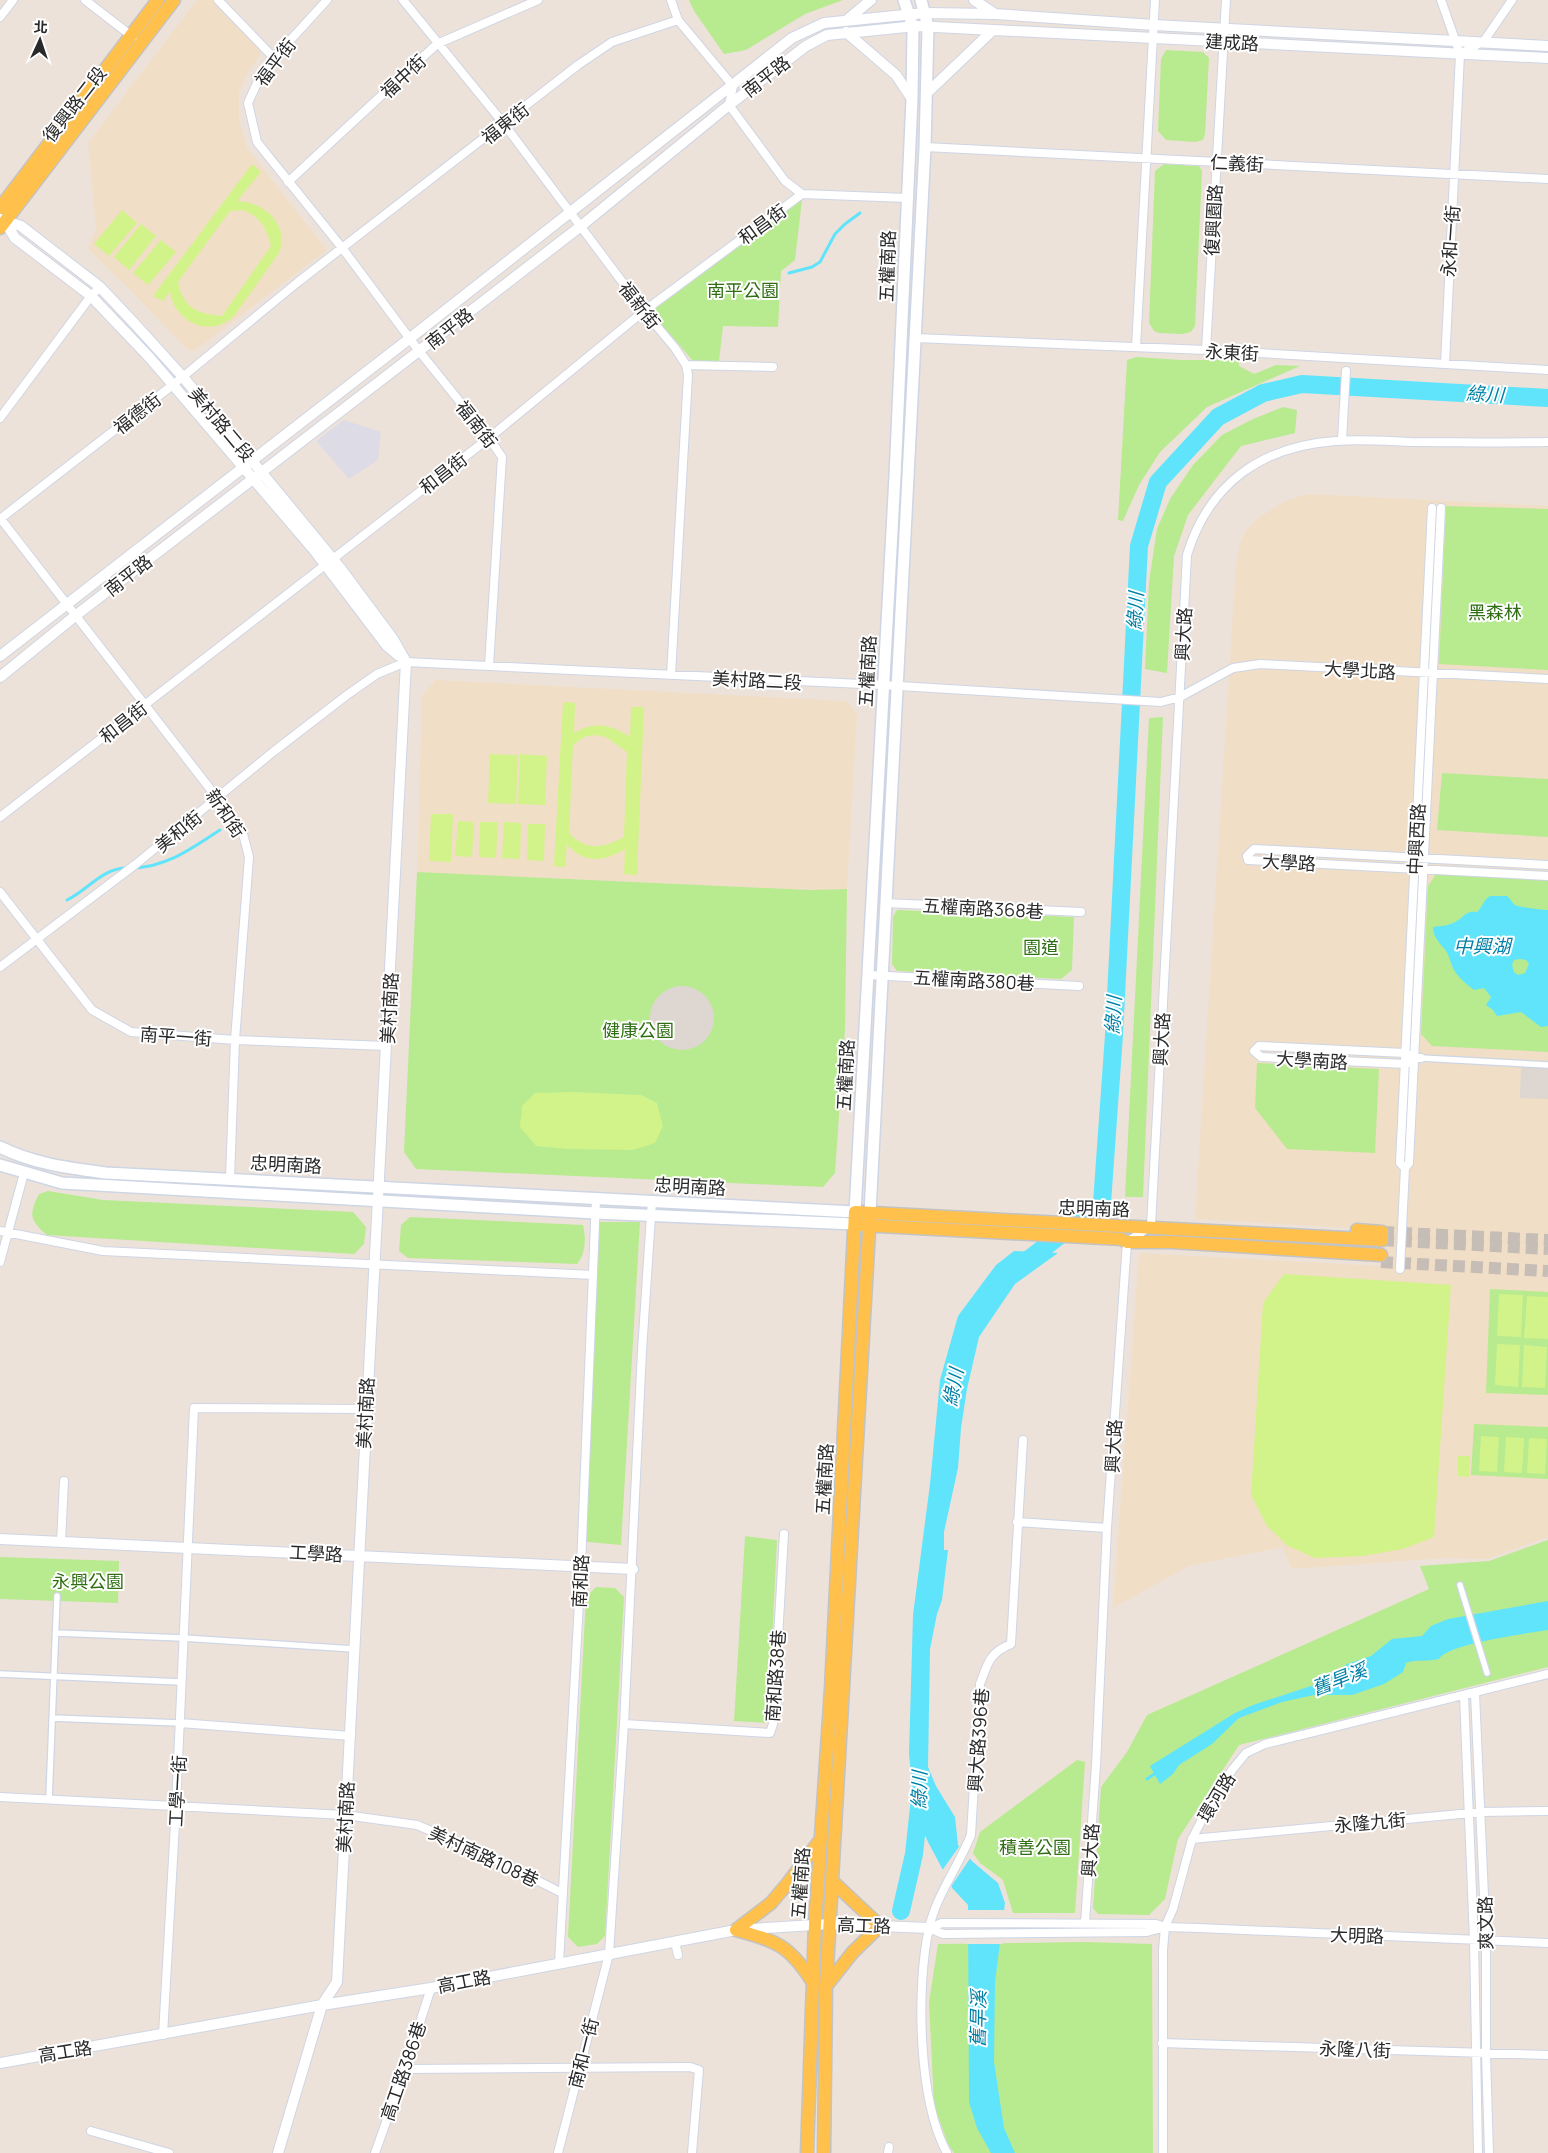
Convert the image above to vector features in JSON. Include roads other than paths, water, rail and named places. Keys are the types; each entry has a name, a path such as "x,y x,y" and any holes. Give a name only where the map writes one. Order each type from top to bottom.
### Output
{"main road":[{"name":"復興路二段","path":"0,208 158,0"},
{"name":"復興路二段","path":"2,223 143,43 174,0"},
{"name":"五權南路","path":"824,2153 826,1986 898,687 925,147 927,93 918,20 904,0"},
{"name":"五權南路","path":"807,2153 815,1924 831,1690 854,1218 884,685 912,99 921,0"},
{"name":"忠明南路","path":"0,1146 39,1163 106,1173 652,1201 1026,1234 1123,1236 1151,1226 1188,1223 1382,1236"},
{"name":"忠明南路","path":"0,1165 62,1183 595,1213 854,1218"},
{"name":"忠明南路","path":"869,1220 1067,1224 1123,1236 1171,1242 1381,1258"},
{"path":"736,1930 770,1903 788,1883 821,1839"},
{"path":"826,1986 853,1952 880,1926 832,1880"},
{"path":"736,1930 772,1940 786,1949 799,1961 812,1982"}],"street":[{"path":"0,17 13,0"},
{"path":"85,0 143,43"},
{"path":"218,0 274,58"},
{"name":"福平街","path":"327,0 274,58 258,80 248,102 257,142 343,249"},
{"name":"福新街","path":"402,0 504,124 686,365"},
{"name":"福中街","path":"288,182 437,44 538,0"},
{"path":"671,0 678,20 733,86 729,105 785,181 802,194"},
{"path":"848,19 870,0"},
{"path":"974,0 995,14"},
{"path":"1136,347 1155,0"},
{"name":"復興園路","path":"1206,350 1226,0"},
{"name":"永和一街","path":"1441,0 1460,54 1458,119 1447,287 1445,364"},
{"path":"1460,54 1484,41 1512,0"},
{"name":"建成路","path":"918,20 995,14 1154,25 1484,41 1548,46"},
{"name":"南平路","path":"0,656 66,603 248,464 569,211 733,86 792,38 824,23 848,19 918,20"},
{"name":"福東街","path":"343,249 578,65 612,42 678,20"},
{"name":"南平路","path":"0,677 75,616 581,226 729,105 806,46 827,35 918,20"},
{"name":"建成路","path":"918,20 993,30 1548,58"},
{"path":"927,93 993,30"},
{"path":"846,32 896,75 912,99"},
{"name":"仁義街","path":"925,147 1548,179"},
{"name":"和昌街","path":"0,817 489,438 644,311 802,194 907,198"},
{"name":"美村路二段","path":"2,223 21,226 100,287 183,376 248,464 393,639 406,662 884,685 1109,700 1161,702 1180,697"},
{"name":"美村路二段","path":"2,223 14,238 91,296 248,464"},
{"name":"福南街","path":"343,249 409,338 502,457 489,666"},
{"name":"福德街","path":"0,518 174,384 298,282 343,249"},
{"path":"0,418 91,296 100,287"},
{"name":"永東街","path":"915,338 1206,350 1548,370"},
{"path":"672,675 688,384 686,365 773,367"},
{"path":"1342,440 1346,371"},
{"name":"興大路","path":"1151,1226 1187,555 1203,516 1230,483 1253,465 1266,457 1294,447 1342,440 1548,442"},
{"name":"中興西路","path":"1405,1168 1400,1163 1432,508"},
{"name":"中興西路","path":"1400,1269 1405,1168 1410,1163 1418,1058 1424,858 1441,508"},
{"name":"新和街","path":"0,518 242,830 249,857 235,1040 230,1178"},
{"name":"美和街","path":"0,967 136,864 218,799 273,752 347,695 377,674 406,662"},
{"name":"美村南路","path":"278,2153 322,2005 337,1982 345,1814 351,1736 365,1409 406,662"},
{"name":"大學北路","path":"1180,697 1233,668 1260,664 1548,679"},
{"name":"大學路","path":"1548,865 1254,849 1247,856 1248,860 1548,876"},
{"name":"南平一街","path":"0,892 92,1010 131,1032 235,1040 386,1046"},
{"name":"五權南路368巷","path":"885,903 1081,912"},
{"name":"五權南路380巷","path":"868,974 1079,986"},
{"name":"大學南路","path":"1405,1064 1261,1058 1254,1050 1260,1046 1405,1053 1418,1058 1548,1065"},
{"path":"1405,1064 1418,1058"},
{"path":"0,1262 4,1232 24,1173"},
{"name":"南和路","path":"559,1963 581,1566 596,1199"},
{"path":"609,1954 633,1569 642,1351 652,1201"},
{"path":"4,1232 103,1251 593,1275"},
{"name":"興大路","path":"1085,1923 1096,1765 1123,1236"},
{"name":"工學一街","path":"164,2035 194,1408 365,1409"},
{"name":"興大路396巷","path":"929,1928 943,1887 964,1851 971,1834 974,1812 980,1684 988,1660 998,1650 1011,1644 1022,1440"},
{"path":"61,1542 64,1481"},
{"path":"1017,1522 1107,1528"},
{"name":"南和路38巷","path":"624,1724 770,1733 773,1724 784,1534"},
{"name":"工學路","path":"0,1539 358,1554 633,1569"},
{"path":"1460,1585 1487,1673"},
{"path":"49,1800 57,1596"},
{"path":"56,1633 183,1638 354,1649"},
{"path":"0,1674 182,1682"},
{"name":"環河路","path":"1163,2153 1162,2043 1165,1927 1173,1909 1192,1838 1216,1793 1246,1753 1265,1744 1308,1732 1464,1696 1548,1674"},
{"name":"爽文路","path":"1475,1693 1482,1812 1486,1940 1486,2054 1489,2153"},
{"name":"爽文路","path":"1464,1696 1474,1940 1478,2153"},
{"path":"52,1718 180,1723 351,1736"},
{"name":"美村南路108巷","path":"0,1797 345,1814 417,1825 481,1852 562,1893"},
{"name":"永隆九街","path":"1192,1838 1482,1812 1548,1811"},
{"name":"大明路","path":"942,1923 1156,1924 1165,1927 1548,1943"},
{"name":"高工路","path":"929,1928 942,1923"},
{"name":"高工路","path":"0,2062 164,2035 322,2005 431,1988 736,1930 830,1924 929,1928 943,1934"},
{"name":"大明路","path":"943,1934 1147,1932 1165,1927"},
{"path":"929,1928 921,1996 923,2050 928,2096 942,2144 947,2153"},
{"path":"675,1942 678,1955"},
{"name":"南和一街","path":"558,2153 578,2068 609,1954"},
{"name":"高工路386巷","path":"374,2153 405,2069 431,1988"},
{"name":"永隆八街","path":"1162,2043 1548,2055"},
{"path":"405,2069 690,2067 699,2070 692,2153"},
{"path":"91,2130 169,2153"}],"water":[{"name":"中興湖","path":"1490,896 1507,896 1517,906 1548,910 1548,1026 1541,1027 1521,1012 1497,1016 1486,1005 1491,997 1484,988 1474,990 1454,970 1447,953 1433,931 1433,927 1450,924 1468,913 1477,912","holes":["1514,960 1526,960 1529,964 1525,973 1518,975 1514,972 1512,965"]},
{"path":"1014,1251 1058,1253 1015,1284 979,1337 967,1389 961,1428 958,1468 944,1532 944,1550 948,1550 942,1600 937,1614 930,1649 928,1767 936,1786 955,1817 958,1845 973,1862 998,1883 1005,1903 995,1982 994,2062 1004,2128 1015,2153 991,2153 977,2128 969,2102 968,1905 953,1889 915,1813 909,1754 913,1615 930,1484 940,1380 958,1316 996,1265"},
{"name":"舊旱溪","path":"1548,1601 1548,1630 1472,1644 1445,1654 1439,1659 1406,1663 1403,1672 1384,1684 1352,1695 1314,1695 1282,1702 1239,1718 1212,1744 1179,1765 1173,1774 1160,1784 1150,1766 1235,1713 1253,1705 1320,1683 1347,1664 1371,1656 1392,1639 1422,1636 1431,1626 1448,1619"}],"waterway":[{"path":"789,273 812,267 820,262 835,234 860,213"},
{"name":"綠川","path":"1020,1266 1102,1203 1114,1035 1139,546 1158,482 1218,417 1263,393 1302,384 1548,398"},
{"path":"133,868 145,867 168,860 189,850 220,830"},
{"path":"67,900 103,875 118,869 127,868"},
{"name":"舊旱溪","path":"1147,1779 1157,1772"},
{"name":"綠川","path":"901,1911 914,1854 920,1798"}],"tunnel":[{"path":"1382,1232 1548,1240"},
{"path":"1382,1240 1548,1249"},
{"path":"1381,1262 1548,1271"}],"park label":[{"name":"南平公園","path":"743,290"},
{"name":"黑森林","path":"1495,612"},
{"name":"園道","path":"1041,947"},
{"name":"健康公園","path":"638,1030"},
{"name":"永興公園","path":"88,1581"},
{"name":"積善公園","path":"1035,1847"}]}
